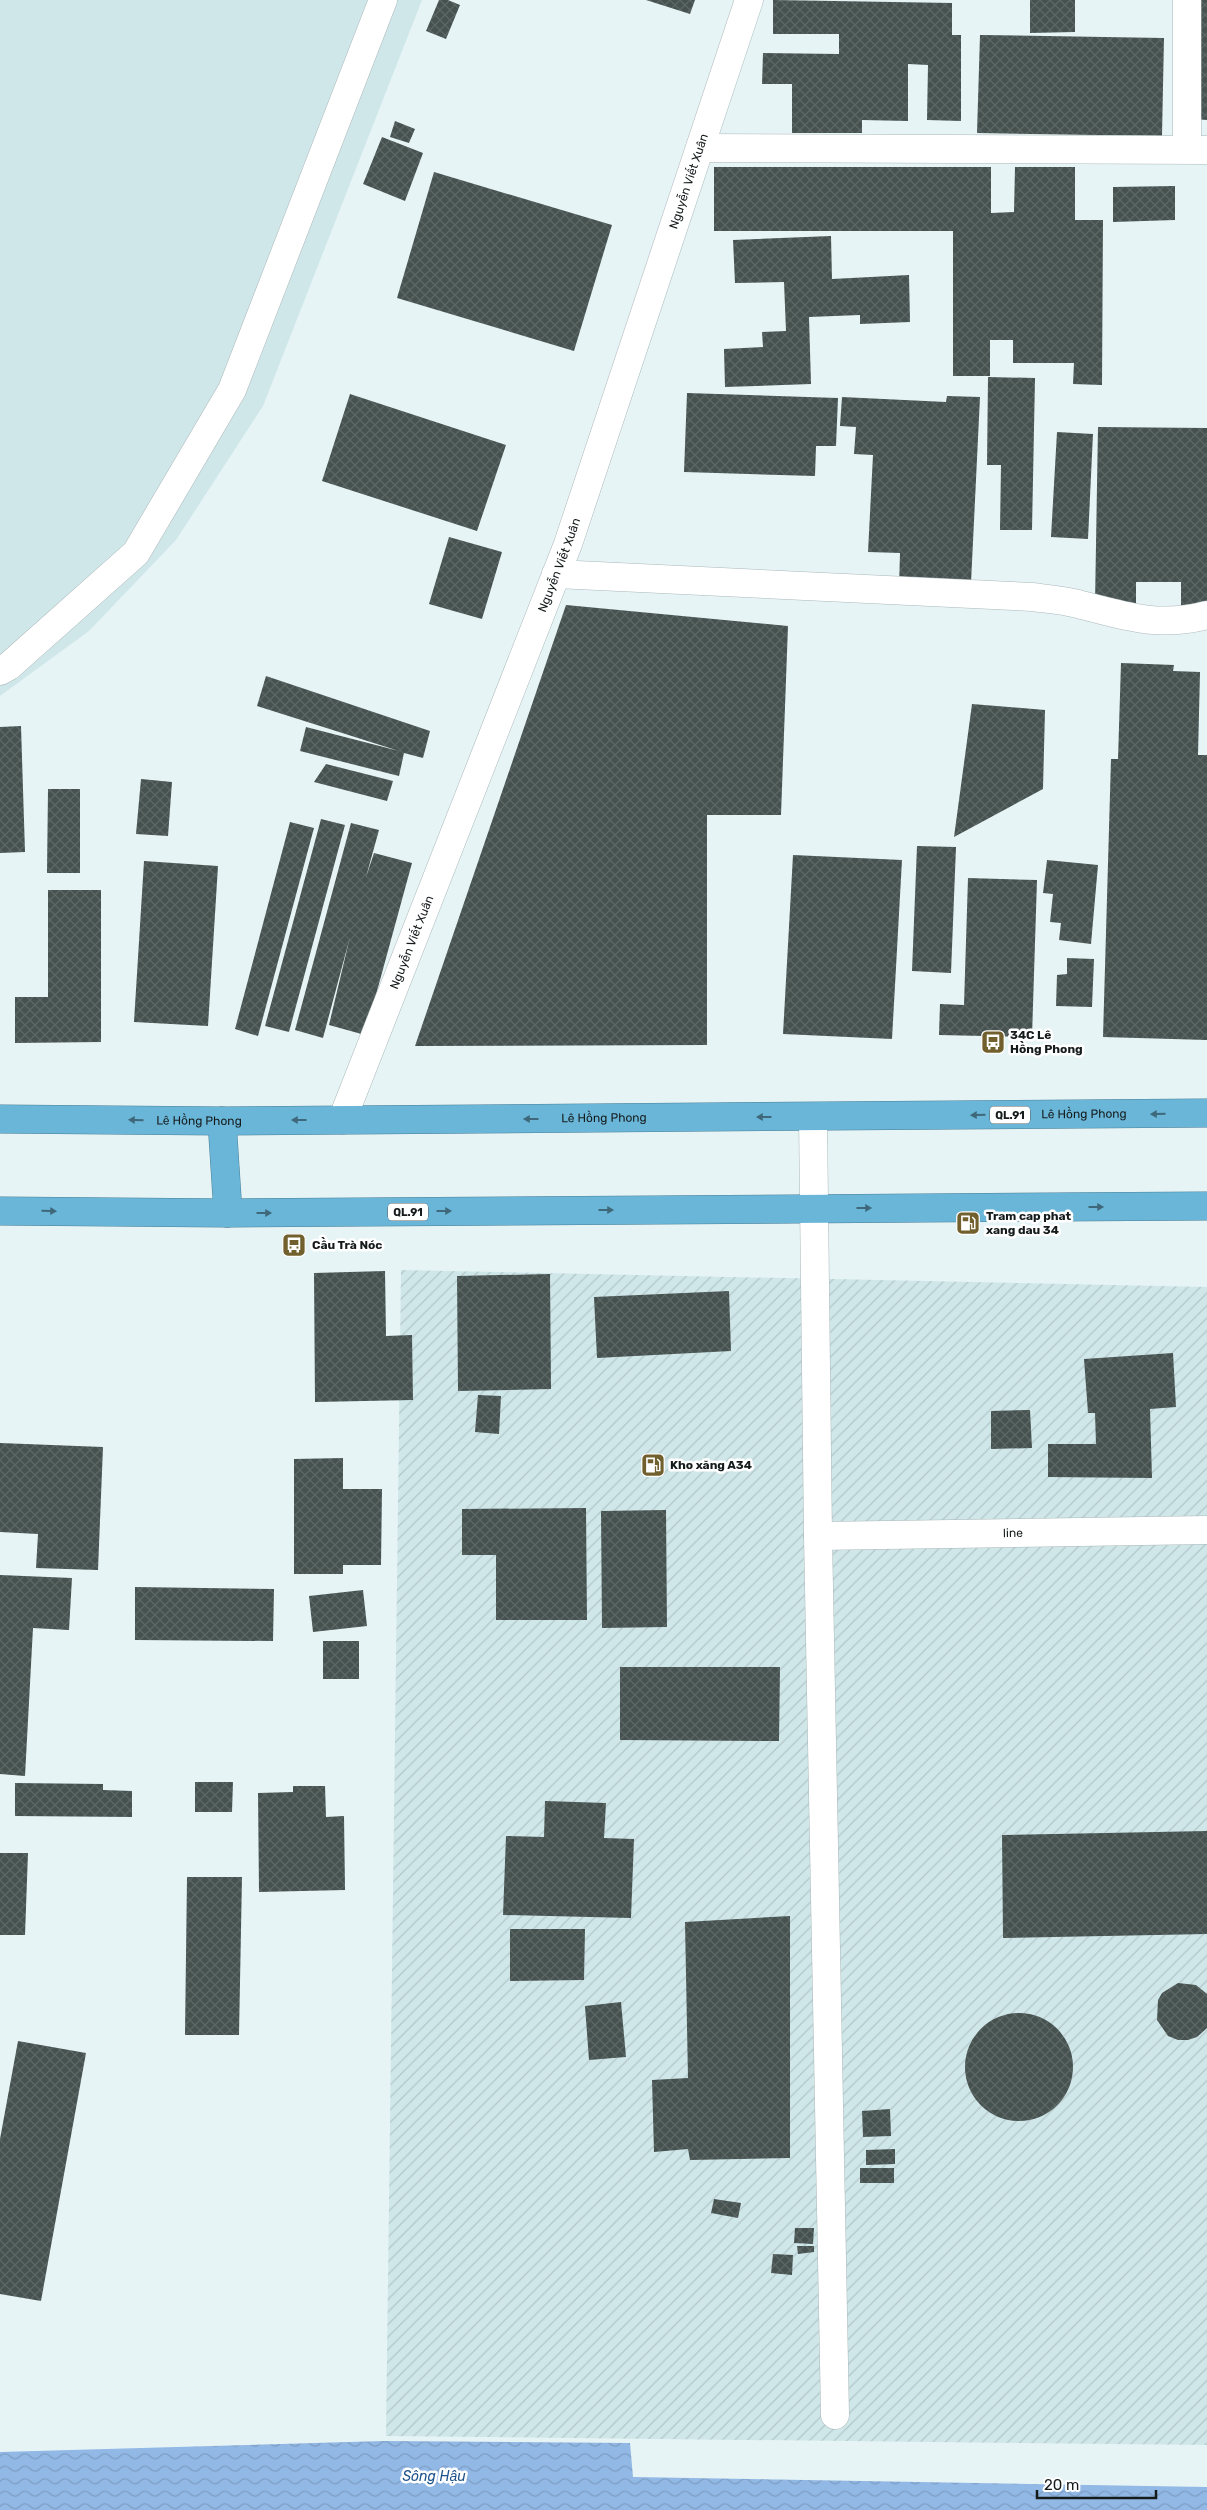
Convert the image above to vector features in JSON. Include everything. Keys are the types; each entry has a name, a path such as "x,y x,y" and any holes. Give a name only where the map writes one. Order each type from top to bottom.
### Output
{"highway":[{"name":"Lê Hồng Phong","path":"0,1119 222,1121 1207,1113"},
{"path":"222,1121 228,1213"},
{"name":"QL.91","path":"0,1211 228,1213 1207,1206"}],"street":[{"path":"0,670 9,666 136,553 232,390 384,0"},
{"name":"Nguyễn Viết Xuân","path":"342,1120 556,574 749,0"},
{"path":"700,148 1197,150 1187,0"},
{"path":"556,574 1032,597 1077,604 1137,620 1184,622 1207,616"},
{"path":"813,1117 818,1536 835,2415"},
{"name":"line","path":"818,1536 1207,1530"}],"shaded area":[{"path":"0,0 422,0 263,406 176,540 89,631 0,696"},
{"path":"401,1270 1207,1287 1207,2445 386,2436"}],"water":[{"name":"Sông Hậu","path":"384,2441 630,2443 633,2477 1207,2487 1207,2510 0,2510 0,2452"}],"building":[{"path":"439,0 448,0 460,5 446,39 426,31"},
{"path":"646,0 695,0 690,14"},
{"path":"773,0 952,3 952,35 961,35 961,121 927,120 928,65 908,64 908,121 862,120 862,133 792,133 792,84 762,84 763,53 839,54 839,34 773,34"},
{"path":"1030,0 1075,0 1075,32 1030,33"},
{"path":"1198,0 1207,0 1207,120 1194,119"},
{"path":"980,35 1164,38 1162,136 977,133"},
{"path":"395,121 415,129 409,143 390,137"},
{"path":"382,137 423,153 405,201 363,184"},
{"path":"714,167 991,167 991,213 1014,212 1015,167 1075,167 1075,220 1103,220 1102,385 1073,384 1074,363 1013,363 1013,340 990,340 990,376 953,376 953,231 714,231"},
{"path":"434,172 612,225 574,351 397,298"},
{"path":"1175,186 1175,220 1113,222 1113,187"},
{"path":"831,236 832,279 909,275 910,322 860,324 860,315 809,317 811,384 725,387 724,349 763,347 762,332 786,331 784,282 735,283 733,240"},
{"path":"988,377 1035,378 1032,530 1000,530 1001,465 987,465"},
{"path":"687,393 838,398 836,446 816,446 815,476 684,472"},
{"path":"350,394 506,445 477,531 322,481"},
{"path":"947,396 980,397 971,583 899,587 900,553 868,552 873,455 854,454 856,427 840,426 842,397 946,402"},
{"path":"1098,427 1207,428 1207,607 1181,607 1181,582 1136,582 1136,604 1095,604"},
{"path":"1057,432 1093,434 1088,539 1051,537"},
{"path":"449,537 502,552 482,619 429,604"},
{"path":"566,605 788,626 781,815 707,815 707,1045 415,1046"},
{"path":"1121,663 1174,665 1173,671 1200,672 1198,755 1207,755 1207,1040 1103,1037 1111,759 1118,759"},
{"path":"266,676 430,731 423,758 404,753 399,776 300,751 306,727 399,751 257,706"},
{"path":"972,704 1045,710 1043,789 954,837"},
{"path":"21,726 25,852 0,853 0,727"},
{"path":"326,764 393,781 387,801 314,782"},
{"path":"141,779 172,782 168,836 136,834"},
{"path":"48,789 80,789 80,873 47,873"},
{"path":"321,819 345,825 289,1032 265,1026"},
{"path":"290,822 314,828 258,1036 235,1029"},
{"path":"351,823 379,830 366,877 374,853 412,863 365,1035 329,1025 350,937 323,1038 295,1030"},
{"path":"917,846 956,847 951,973 912,971"},
{"path":"793,855 902,860 892,1039 783,1034"},
{"path":"1047,860 1098,865 1091,944 1059,940 1061,923 1050,922 1053,894 1043,893"},
{"path":"144,861 218,866 208,1026 134,1022"},
{"path":"968,878 1037,880 1032,1037 939,1035 940,1004 964,1005"},
{"path":"48,890 101,890 101,1042 15,1043 15,997 48,997"},
{"path":"1067,958 1094,959 1092,1007 1056,1006 1057,975 1067,974"},
{"path":"385,1271 386,1336 412,1335 413,1400 315,1402 314,1273"},
{"path":"550,1274 551,1389 458,1391 457,1276"},
{"path":"729,1291 731,1351 597,1358 594,1297"},
{"path":"1173,1353 1176,1407 1150,1409 1152,1478 1048,1477 1048,1444 1096,1444 1095,1413 1088,1413 1084,1359"},
{"path":"478,1395 501,1396 499,1434 475,1432"},
{"path":"1030,1410 1032,1448 991,1449 991,1411"},
{"path":"0,1443 103,1447 98,1570 36,1568 38,1534 0,1532"},
{"path":"343,1458 343,1489 382,1489 381,1565 343,1565 343,1574 294,1574 294,1459"},
{"path":"586,1508 587,1620 496,1620 496,1555 462,1555 462,1509"},
{"path":"666,1510 667,1627 602,1628 601,1511"},
{"path":"0,1575 72,1578 69,1630 33,1628 25,1776 0,1774"},
{"path":"135,1587 274,1589 273,1641 135,1640"},
{"path":"363,1590 367,1626 313,1632 309,1596"},
{"path":"323,1641 359,1641 359,1679 323,1679"},
{"path":"620,1667 780,1667 779,1741 620,1740"},
{"path":"195,1782 233,1782 232,1812 195,1812"},
{"path":"15,1783 103,1784 103,1790 132,1791 132,1817 15,1816"},
{"path":"293,1786 325,1786 326,1817 344,1816 345,1890 259,1892 258,1793 293,1792"},
{"path":"545,1801 606,1803 604,1838 634,1839 631,1918 503,1915 506,1836 544,1837"},
{"path":"1207,1831 1207,1934 1003,1938 1002,1835"},
{"path":"0,1853 28,1853 25,1935 0,1935"},
{"path":"187,1877 242,1877 239,2035 185,2035"},
{"path":"790,1916 790,2158 690,2160 688,2149 654,2152 652,2080 688,2078 685,1922"},
{"path":"510,1929 585,1929 584,1980 510,1981"},
{"path":"1178,1983 1196,1985 1207,1994 1207,2028 1197,2037 1188,2040 1178,2040 1168,2036 1157,2020 1158,2000 1162,1993"},
{"path":"621,2002 626,2057 589,2060 585,2006"},
{"path":"1019,2013 1040,2017 1057,2029 1069,2046 1073,2067 1069,2088 1057,2105 1040,2117 1019,2121 998,2117 981,2105 969,2088 965,2067 969,2046 981,2029 998,2017"},
{"path":"18,2041 86,2053 41,2301 0,2294 0,2139"},
{"path":"890,2109 891,2136 863,2137 862,2111"},
{"path":"895,2149 895,2164 866,2165 866,2150"},
{"path":"860,2168 894,2168 894,2183 860,2183"},
{"path":"714,2199 741,2203 738,2218 711,2213"},
{"path":"795,2228 814,2228 813,2244 794,2243"},
{"path":"797,2246 814,2246 814,2252 798,2254"},
{"path":"773,2254 793,2255 792,2275 771,2273"}],"place":[{"name":"34C Lê Hồng Phong","path":"993,1042"},
{"name":"Tram cap phat xang dau 34","path":"968,1223"},
{"name":"Cầu Trà Nóc","path":"294,1245"},
{"name":"Kho xăng A34","path":"653,1465"}]}
